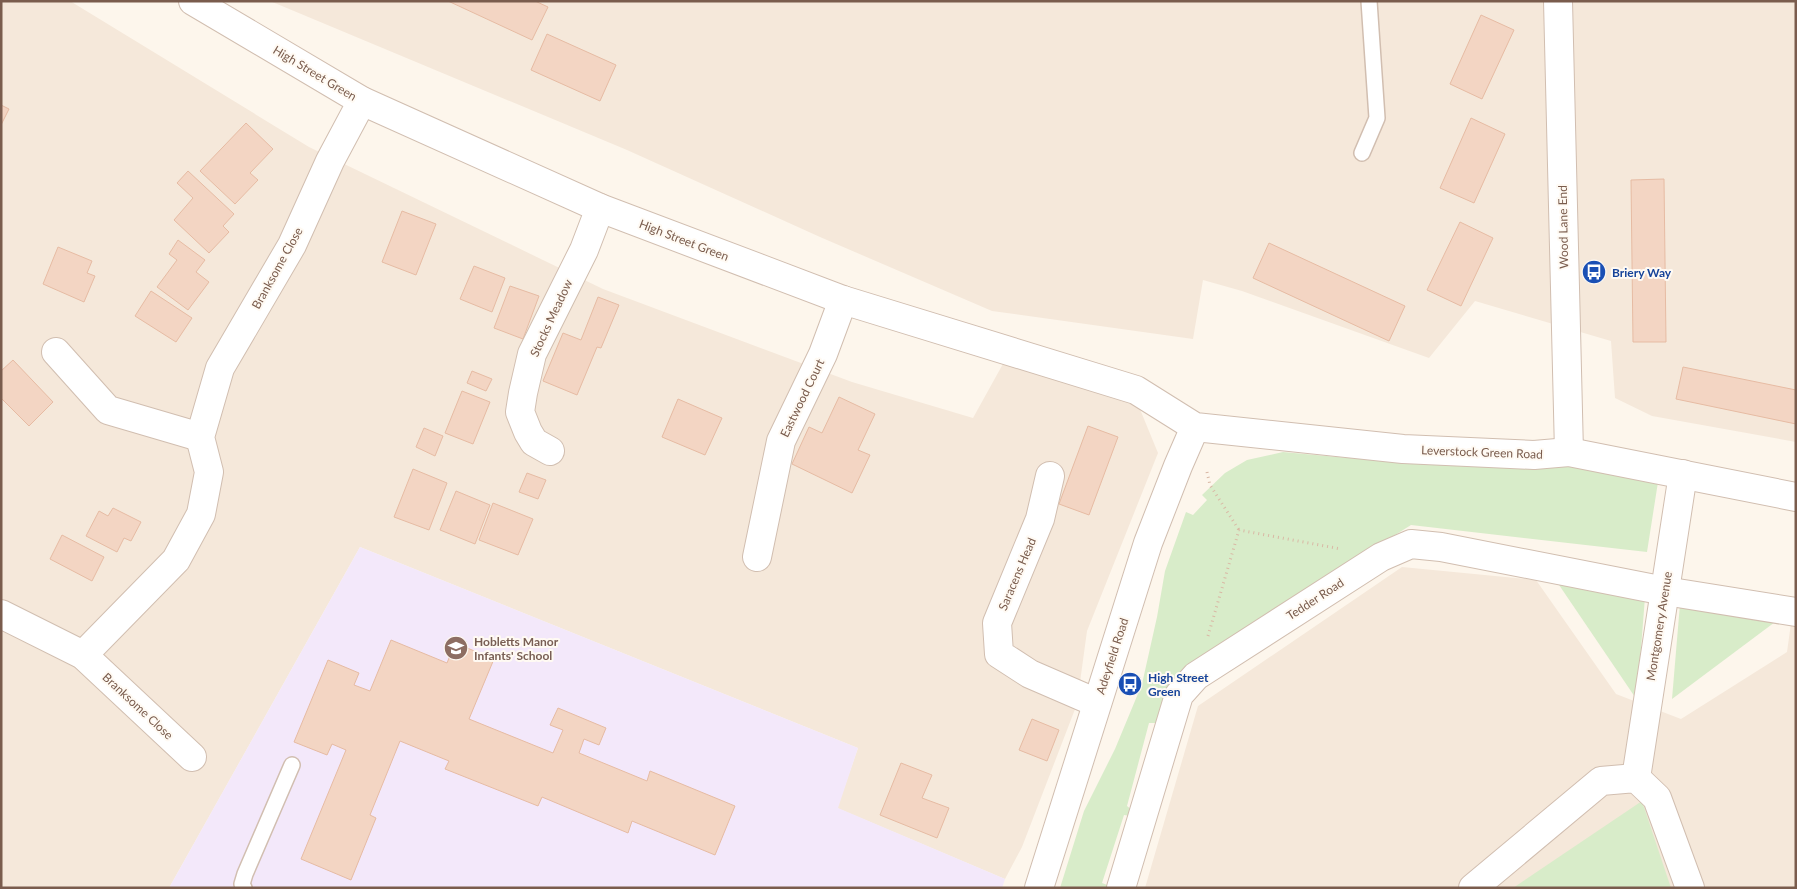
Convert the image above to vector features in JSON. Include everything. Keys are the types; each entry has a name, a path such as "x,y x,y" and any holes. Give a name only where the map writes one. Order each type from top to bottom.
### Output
{"street":[{"name":"High Street Green","path":"194,1 362,101 600,208 843,300 1136,390 1195,427"},
{"name":"Wood Lane End","path":"1558,1 1569,452"},
{"name":"Branksome Close","path":"200,437 220,368 292,245 330,161 362,101"},
{"name":"Stocks Meadow","path":"550,451 534,442 528,432 520,412 523,393 532,354 584,250 600,208"},
{"name":"Eastwood Court","path":"758,557 781,441 823,354 843,300"},
{"path":"56,352 108,410 200,437 209,472 201,514 176,560 83,655"},
{"name":"Leverstock Green Road","path":"1195,427 1403,449 1534,455 1569,452 1796,497"},
{"name":"Adeyfield Road","path":"1039,888 1148,543 1195,427"},
{"name":"Montgomery Avenue","path":"1636,778 1683,474"},
{"name":"Saracens Head","path":"1050,476 1040,519 997,623 999,654 1030,674 1097,703"},
{"name":"Tedder Road","path":"1121,888 1179,696 1196,676 1381,557 1411,544 1441,547 1664,591 1796,612"},
{"name":"Branksome Close","path":"1,614 83,655 192,757"},
{"path":"1473,888 1601,781 1636,778 1657,798 1690,888"}],"lane":[{"path":"1362,153 1377,118 1369,1"},
{"path":"244,888 242,884 245,874 292,764"}],"path":[{"path":"1195,427 1210,485 1239,530 1381,557"},
{"path":"1196,676 1239,530"}],"shaded area":[{"path":"1,1 70,1 309,147 603,289 852,382 973,418 1004,362 1137,402 1158,453 1087,631 1077,704 1022,847 1005,879 837,808 858,748 360,547 169,888 1,888"},
{"path":"270,1 1796,1 1796,442 1652,416 1615,398 1611,341 1475,301 1429,358 1242,291 1203,280 1193,339 992,311 820,237 627,150"},
{"name":"Hobletts Manor Infants' School","path":"360,547 858,748 838,808 1005,879 1002,888 169,888"},
{"path":"1402,567 1536,580 1616,694 1681,719 1787,652 1792,616 1796,617 1796,888 1145,888 1198,706"}],"green space":[{"path":"1283,452 1348,458 1465,464 1575,462 1658,482 1647,552 1411,525 1193,662 1185,670 1169,689 1156,723 1149,723 1127,806 1132,810 1130,816 1124,815 1102,883 1110,886 1109,888 1060,888 1084,811 1115,749 1142,684 1165,571 1186,512 1193,515 1207,500 1202,495 1225,473 1247,460"},
{"path":"1555,579 1645,597 1637,700"},
{"path":"1680,604 1775,622 1672,699"},
{"path":"1642,801 1671,888 1513,888"}],"building":[{"path":"448,1 535,1 548,7 532,40"},
{"path":"1481,15 1514,30 1482,99 1450,84"},
{"path":"547,34 616,65 600,101 531,70"},
{"path":"1,105 9,109 1,125"},
{"path":"1471,118 1505,134 1474,203 1440,188"},
{"path":"246,123 273,149 250,173 258,180 235,204 200,171"},
{"path":"188,171 234,214 223,226 229,232 209,253 174,220 193,198 177,183"},
{"path":"1664,179 1666,342 1633,342 1631,180"},
{"path":"402,211 436,224 416,275 382,262"},
{"path":"1460,222 1493,238 1461,306 1427,290"},
{"path":"178,240 205,260 196,272 209,282 188,310 157,287 177,260 169,254"},
{"path":"1269,243 1405,306 1389,341 1253,278"},
{"path":"58,247 92,261 87,273 95,276 84,302 43,284"},
{"path":"474,266 505,278 492,312 460,299"},
{"path":"510,286 539,296 523,339 494,328"},
{"path":"151,291 192,318 176,342 135,316"},
{"path":"598,297 619,305 601,348 597,347 577,395 543,381 563,333 581,340"},
{"path":"13,360 53,402 29,426 1,398 1,371"},
{"path":"1683,367 1796,390 1796,424 1676,399"},
{"path":"472,371 492,379 486,391 467,383"},
{"path":"462,391 490,402 473,444 445,433"},
{"path":"839,397 875,414 858,450 870,455 852,493 792,464 809,427 822,433"},
{"path":"678,399 722,418 705,455 662,437"},
{"path":"1088,426 1118,437 1089,515 1059,504"},
{"path":"424,428 443,436 435,456 416,447"},
{"path":"413,469 447,483 429,530 394,517"},
{"path":"527,473 546,480 538,499 519,492"},
{"path":"456,491 490,505 475,544 440,530"},
{"path":"493,503 533,519 518,555 479,540"},
{"path":"113,508 141,522 131,541 124,538 117,552 86,536 99,511 108,516"},
{"path":"62,535 104,557 92,581 50,559"},
{"path":"391,640 447,663 455,643 494,659 469,719 553,753 563,730 550,725 558,708 606,728 599,745 584,739 579,753 647,781 650,771 735,806 715,855 632,821 628,833 542,797 538,806 445,769 449,761 400,741 370,815 376,818 351,880 301,859 346,750 332,744 327,755 294,742 328,660 359,673 354,685 370,691"},
{"path":"1032,719 1059,730 1047,761 1019,750"},
{"path":"901,763 932,775 922,798 949,808 937,838 880,815"}],"place":[{"name":"Briery Way","path":"1594,272"},
{"name":"Hobletts Manor Infants' School","path":"456,648"},
{"name":"High Street Green","path":"1130,684"}]}
